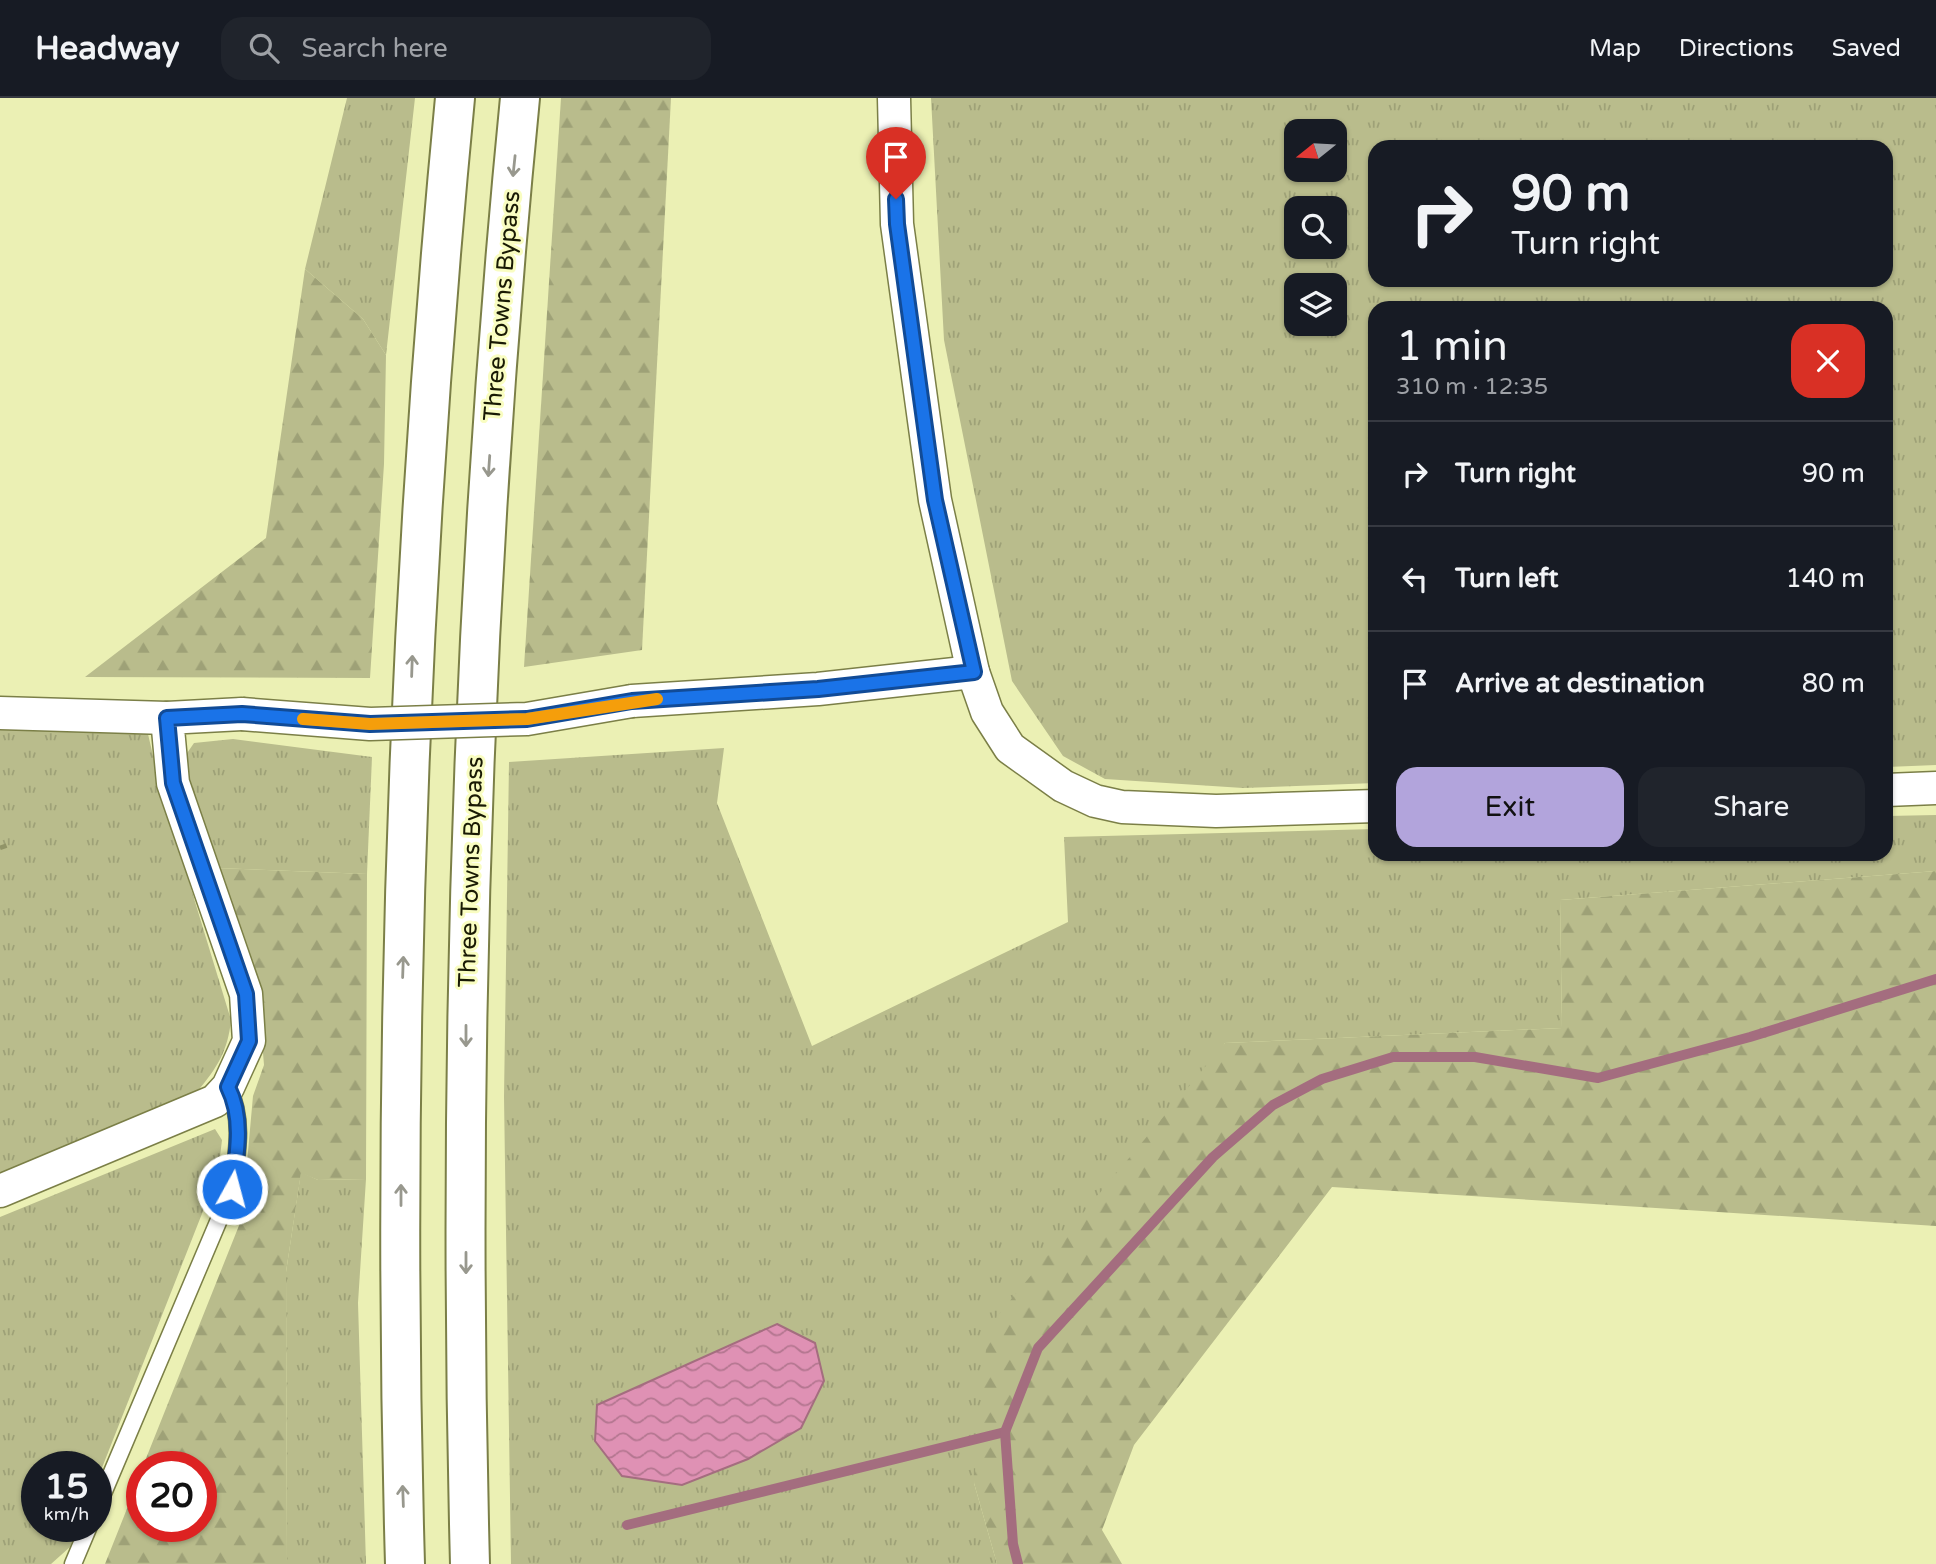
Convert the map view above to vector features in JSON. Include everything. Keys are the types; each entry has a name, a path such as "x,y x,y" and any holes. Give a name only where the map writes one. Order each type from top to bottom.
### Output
{"highway":[{"path":"404,1564 400,1407 401,1026 413,643 435,301 455,98"},
{"name":"Three Towns Bypass","path":"470,1564 466,1402 466,1018 478,647 500,302 520,98"}],"street":[{"path":"894,98 897,224 935,500 974,672 987,712 1010,748 1035,768 1095,802 1122,807 1216,811 1368,806"},
{"path":"0,713 167,718 242,714 370,724 527,719 632,701 818,689 974,672"},
{"path":"0,1191 215,1101 228,1087 249,1041 246,994 173,783 167,718"},
{"path":"1893,790 1936,788"}],"lane":[{"path":"112,1472 232,1189 239,1140 236,1102 228,1087"},
{"path":"73,1564 82,1542"}],"path":[{"path":"0,848 8,845"}],"green space":[{"path":"347,98 415,98 386,355 363,319 305,269"},
{"path":"561,98 671,98 642,650 524,667"},
{"path":"931,98 1936,98 1936,765 1893,767 1893,301 1368,301 1368,783 1243,788 1105,779 1063,756 1012,681 944,340"},
{"path":"305,269 363,319 386,355 384,464 370,678 85,677 266,538"},
{"path":"0,727 148,734 161,790 231,1020 220,1059 197,1092 0,1173"},
{"path":"233,739 372,757 367,874 216,868 181,762 194,743"},
{"path":"724,748 717,803 812,1046 1068,922 1064,837 1368,829 1368,861 1893,861 1893,816 1936,815 1936,871 1560,900 1562,1028 1225,1043 974,1483 997,1564 511,1564 504,1097 509,762"},
{"path":"216,868 367,874 366,1179 318,1180 301,1173 286,1272 287,1564 105,1564 126,1511 126,1542 217,1542 217,1451 149,1451 242,1218 253,1096 264,1065 260,1016"},
{"path":"1936,871 1936,1226 1332,1187 1134,1445 1102,1530 1122,1564 997,1564 974,1483 988,1327 1225,1043 1562,1028 1560,900"},
{"path":"215,1129 222,1140 218,1173 109,1451 21,1451 21,1542 72,1542 51,1564 0,1564 0,1217"},
{"path":"301,1172 318,1180 366,1179 358,1303 366,1564 287,1564 286,1272"}],"water":[{"path":"777,1324 815,1343 824,1381 801,1428 748,1459 682,1485 622,1476 595,1441 597,1405"}],"waterway":[{"path":"1018,1564 1013,1544 1005,1432 1038,1348 1213,1157 1273,1105 1322,1079 1393,1057 1475,1057 1598,1078 1750,1037 1936,979"},
{"path":"627,1525 1005,1432"}],"slow traffic":[{"path":"303,719 370,724 527,719 657,699"}],"route":[{"path":"232,1189 239,1140 236,1102 228,1087 249,1041 246,994 173,783 167,718 242,714 370,724 527,719 632,701 818,689 974,672 935,500 897,224 896,199"}]}
